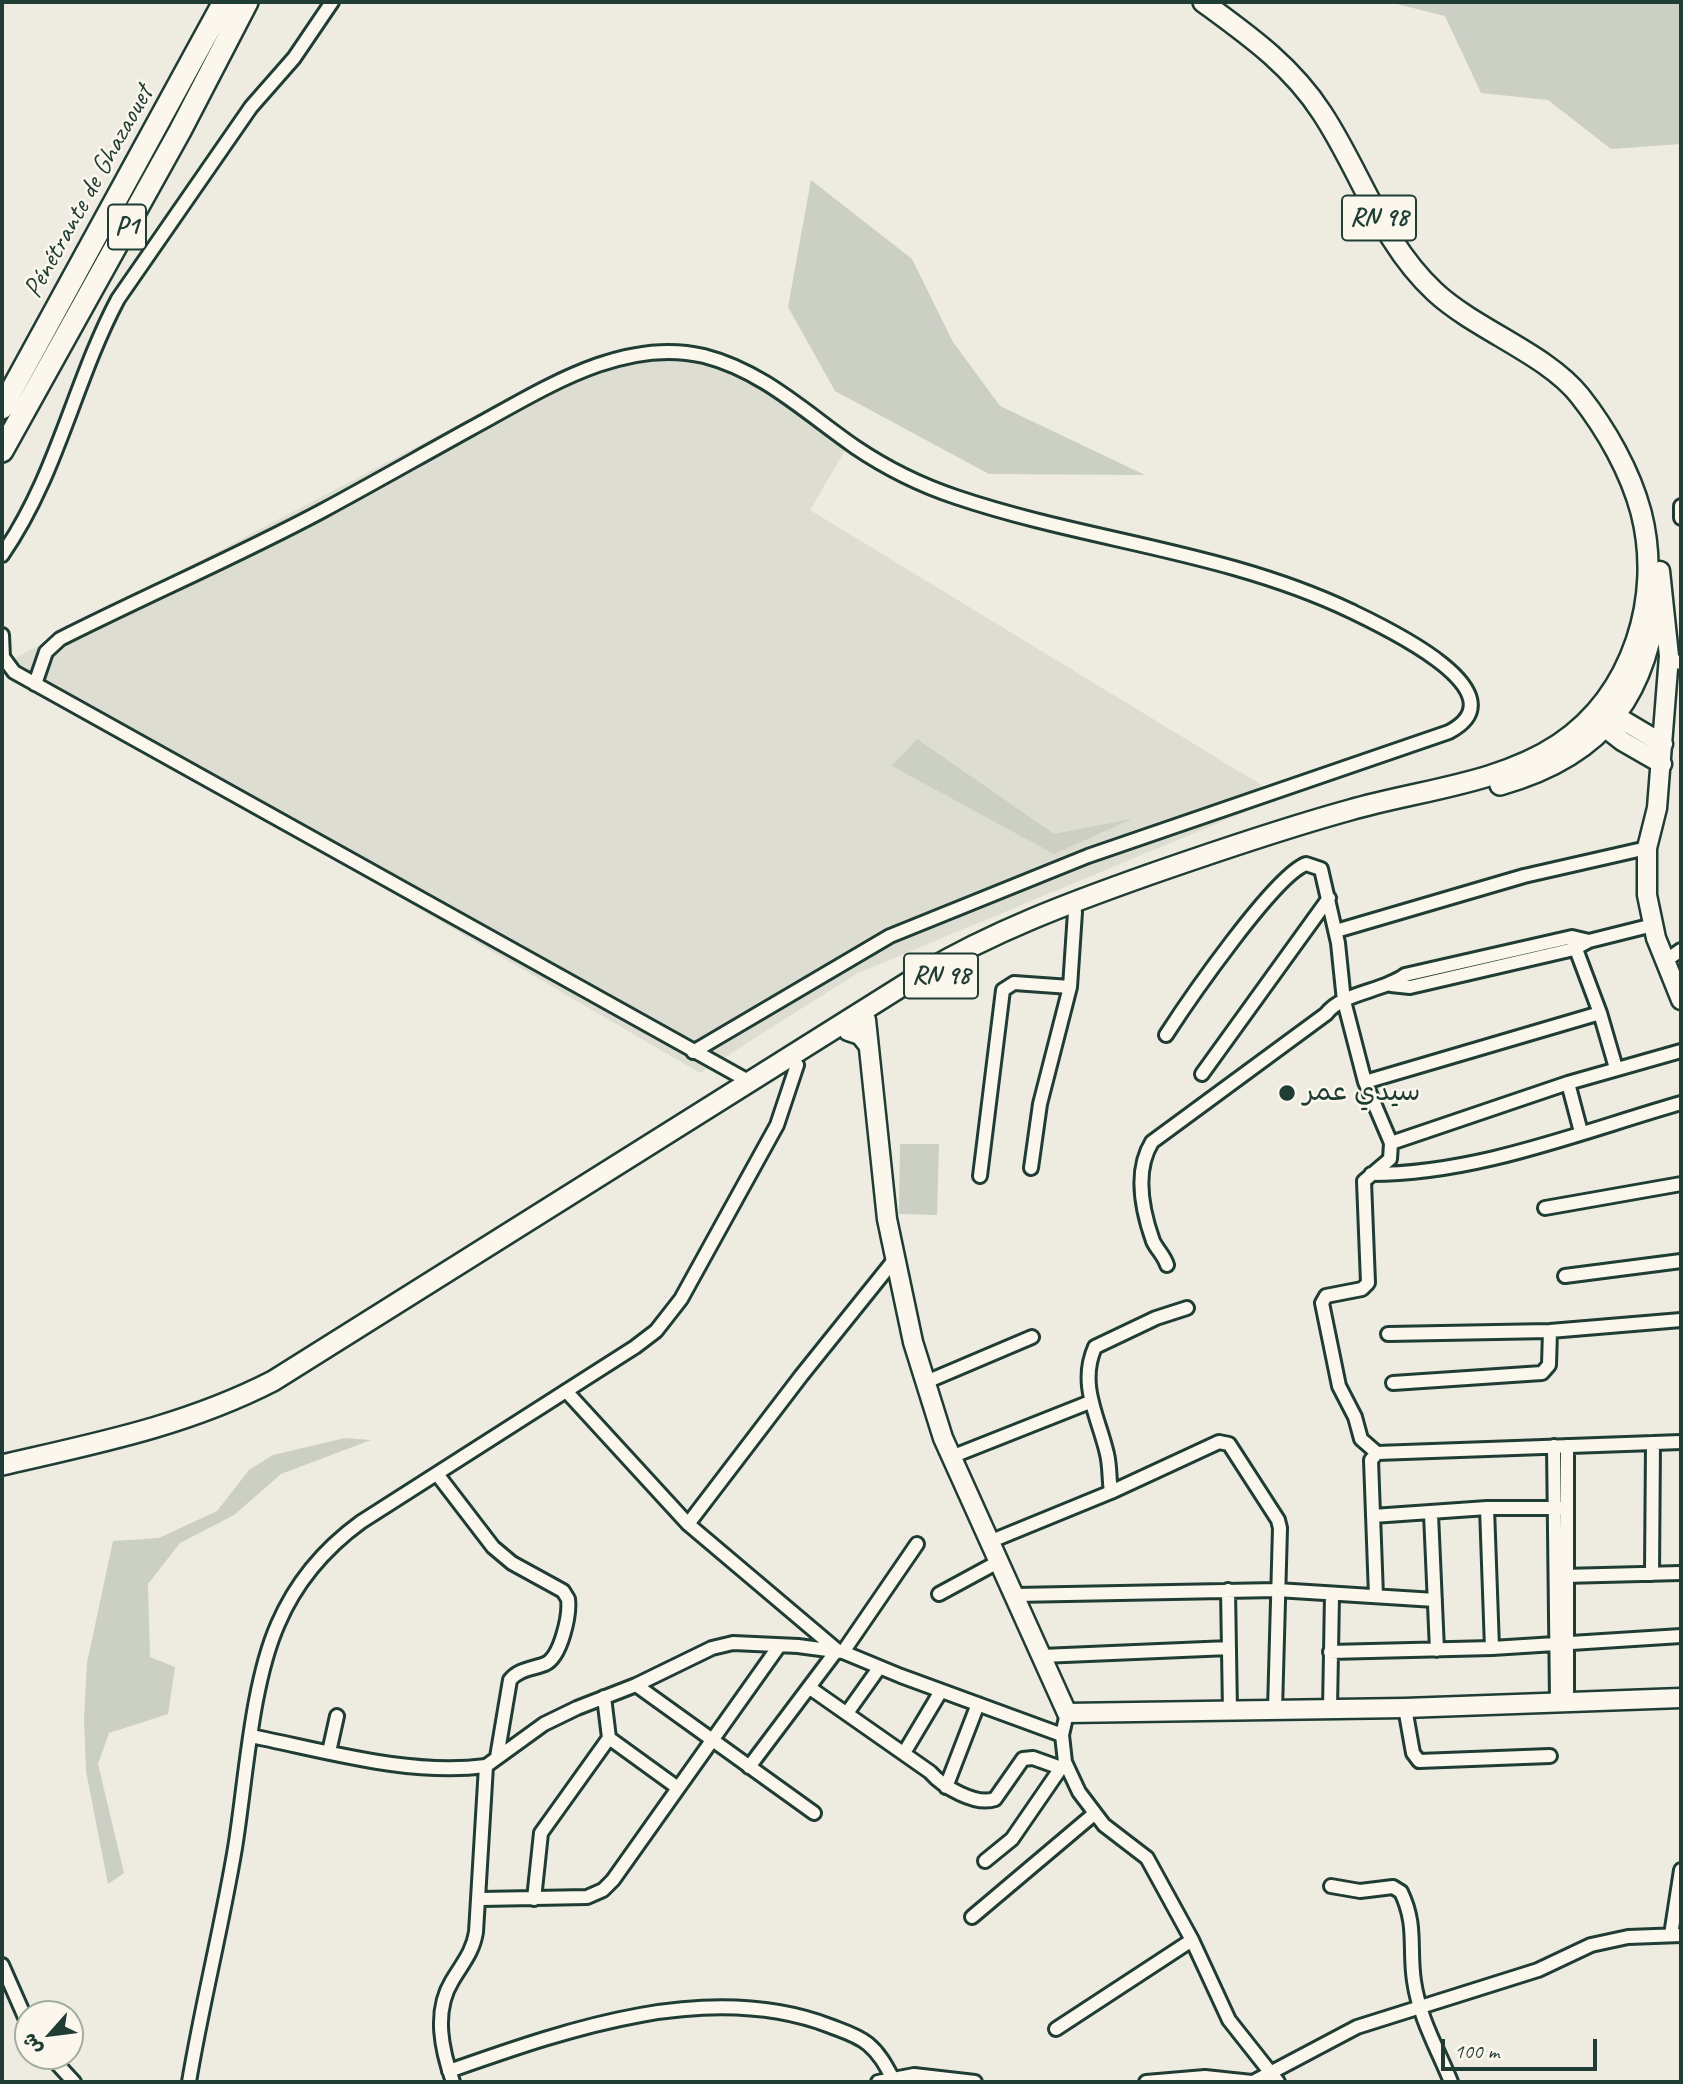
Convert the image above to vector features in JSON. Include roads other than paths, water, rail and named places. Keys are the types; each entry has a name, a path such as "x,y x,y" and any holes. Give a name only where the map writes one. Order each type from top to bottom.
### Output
{"highway":[{"name":"Pénétrante de Ghazaouet","path":"2,408 224,2"},
{"name":"Pénétrante de Ghazaouet","path":"2,451 174,143 247,2"}],"main road":[{"name":"RN 98","path":"2,1465 153,1430 224,1405 273,1381 933,967 1014,925 1282,829 1513,768 1603,717 1630,696 1645,663 1656,619 1660,572 1654,524 1638,479 1608,426 1552,371 1463,314 1421,278 1385,230 1332,129 1303,86 1266,49 1203,2"},
{"name":"RN 98","path":"2,1475 157,1440 222,1417 279,1390 848,1031 988,949 1074,912 1275,842 1519,780 1566,758 1603,717 1635,645 1646,594 1647,556 1644,526 1631,483 1586,404"}],"street":[{"path":"2,555 29,514 54,460 106,322 118,299 251,107 294,58 332,2"},
{"path":"35,684 46,652 60,639 319,513 561,380 604,363 650,354 680,352 706,357 750,373 870,457 941,492 1015,514 1245,570 1322,598 1415,645 1459,678 1467,689 1470,701 1468,714 1461,725 1449,732 1088,856 890,936 693,1052"},
{"path":"1681,506 1681,518"},
{"path":"1660,572 1678,661 1663,744 1657,808 1647,848 1647,895 1653,925 1681,1000"},
{"path":"2,635 4,667 280,818 436,910 750,1082"},
{"path":"1603,717 1663,744"},
{"path":"1603,717 1662,764"},
{"path":"1336,931 1524,876 1647,848"},
{"path":"1166,1035 1196,990 1288,876 1300,867 1315,865 1324,876 1336,931 1344,1001 1365,1082 1391,1143 1390,1159 1364,1181 1368,1283 1362,1289 1326,1296 1322,1303 1339,1385 1355,1417 1361,1439 1377,1453 1681,1442"},
{"path":"1202,1074 1329,898"},
{"path":"1031,1168 1040,1104 1070,987 1074,912"},
{"path":"1167,1265 1155,1245 1144,1213 1143,1163 1152,1142 1326,1014 1333,1006 1391,985 1405,975 1589,941 1653,925"},
{"path":"1573,943 1600,1013 1616,1068"},
{"path":"1665,961 1681,950"},
{"path":"980,1176 1003,990 1014,983 1070,987"},
{"path":"1365,1082 1600,1013"},
{"path":"866,1020 887,1219 906,1314 951,1457 1042,1656 1061,1726 1063,1765 1094,1814 1147,1858 1192,1940 1229,2020 1274,2078"},
{"path":"848,1031 860,1035 868,1045"},
{"path":"1391,1143 1568,1083 1681,1051"},
{"path":"189,2082 230,1878 251,1736 270,1645 285,1609 305,1576 345,1534 646,1339 674,1311 777,1125 797,1065"},
{"path":"1568,1083 1581,1132"},
{"path":"1371,1174 1406,1174 1454,1168 1681,1103"},
{"path":"1545,1208 1681,1184"},
{"path":"688,1524 895,1259"},
{"path":"1565,1276 1681,1261"},
{"path":"1111,1492 1107,1454 1090,1402 1088,1384 1095,1347 1156,1318 1187,1308"},
{"path":"1388,1334 1550,1331 1681,1320"},
{"path":"1393,1382 1542,1373 1549,1366 1550,1331"},
{"path":"926,1382 1032,1337"},
{"path":"566,1391 688,1524 840,1651 978,1704 1061,1726 1230,1711 1681,1698"},
{"path":"951,1457 1090,1402"},
{"path":"989,1542 1111,1492 1219,1442 1229,1444 1278,1520 1280,1536 1276,1590 1275,1710"},
{"path":"1652,1574 1653,1443"},
{"path":"1560,1446 1562,1700"},
{"path":"1376,1596 1371,1460 1377,1453"},
{"path":"437,1474 493,1548 512,1563 563,1591 568,1599 554,1656 546,1663 519,1672 510,1680 497,1758"},
{"path":"1373,1516 1487,1508 1562,1508"},
{"path":"1487,1508 1492,1648"},
{"path":"1431,1514 1437,1650"},
{"path":"750,1767 840,1651 917,1544"},
{"path":"939,1594 998,1562"},
{"path":"1562,1576 1681,1573"},
{"path":"1228,1590 1230,1711"},
{"path":"1015,1595 1276,1590 1435,1600"},
{"path":"1330,1709 1332,1595"},
{"path":"1330,1652 1492,1648 1681,1636"},
{"path":"251,1736 408,1765 455,1768 486,1766 544,1724 723,1644 840,1651"},
{"path":"481,1899 587,1897 603,1890 613,1880 779,1646"},
{"path":"1042,1656 1229,1648"},
{"path":"847,1713 879,1668"},
{"path":"636,1685 814,1813"},
{"path":"810,1688 904,1753 946,1787 989,1801 995,1799 1023,1759 1033,1758 1063,1765"},
{"path":"904,1753 941,1691"},
{"path":"534,1899 541,1833 609,1738 604,1697"},
{"path":"946,1787 978,1704"},
{"path":"1405,1707 1413,1753 1419,1761 1550,1756"},
{"path":"329,1752 337,1716"},
{"path":"609,1738 678,1788"},
{"path":"985,1861 1012,1839 1063,1765"},
{"path":"486,1766 481,1899 472,1951 452,1980 443,2003 441,2037 451,2077 566,2032 690,2010 726,2008 806,2017 855,2036 881,2057 893,2079"},
{"path":"971,1917 1094,1814"},
{"path":"1146,2082 1205,2077 1252,2082 1274,2078 1357,2027 1538,1970 1591,1944 1628,1937 1676,1935 1681,1870"},
{"path":"1331,1886 1360,1891 1392,1887 1401,1892 1413,1930 1414,1980 1421,2006 1451,2082"},
{"path":"1056,2029 1192,1940"},
{"path":"2,1965 17,2000"},
{"path":"878,2082 921,2075 975,2082"}],"place":[{"name":"سيدي عمر","path":"1287,1093"}]}
